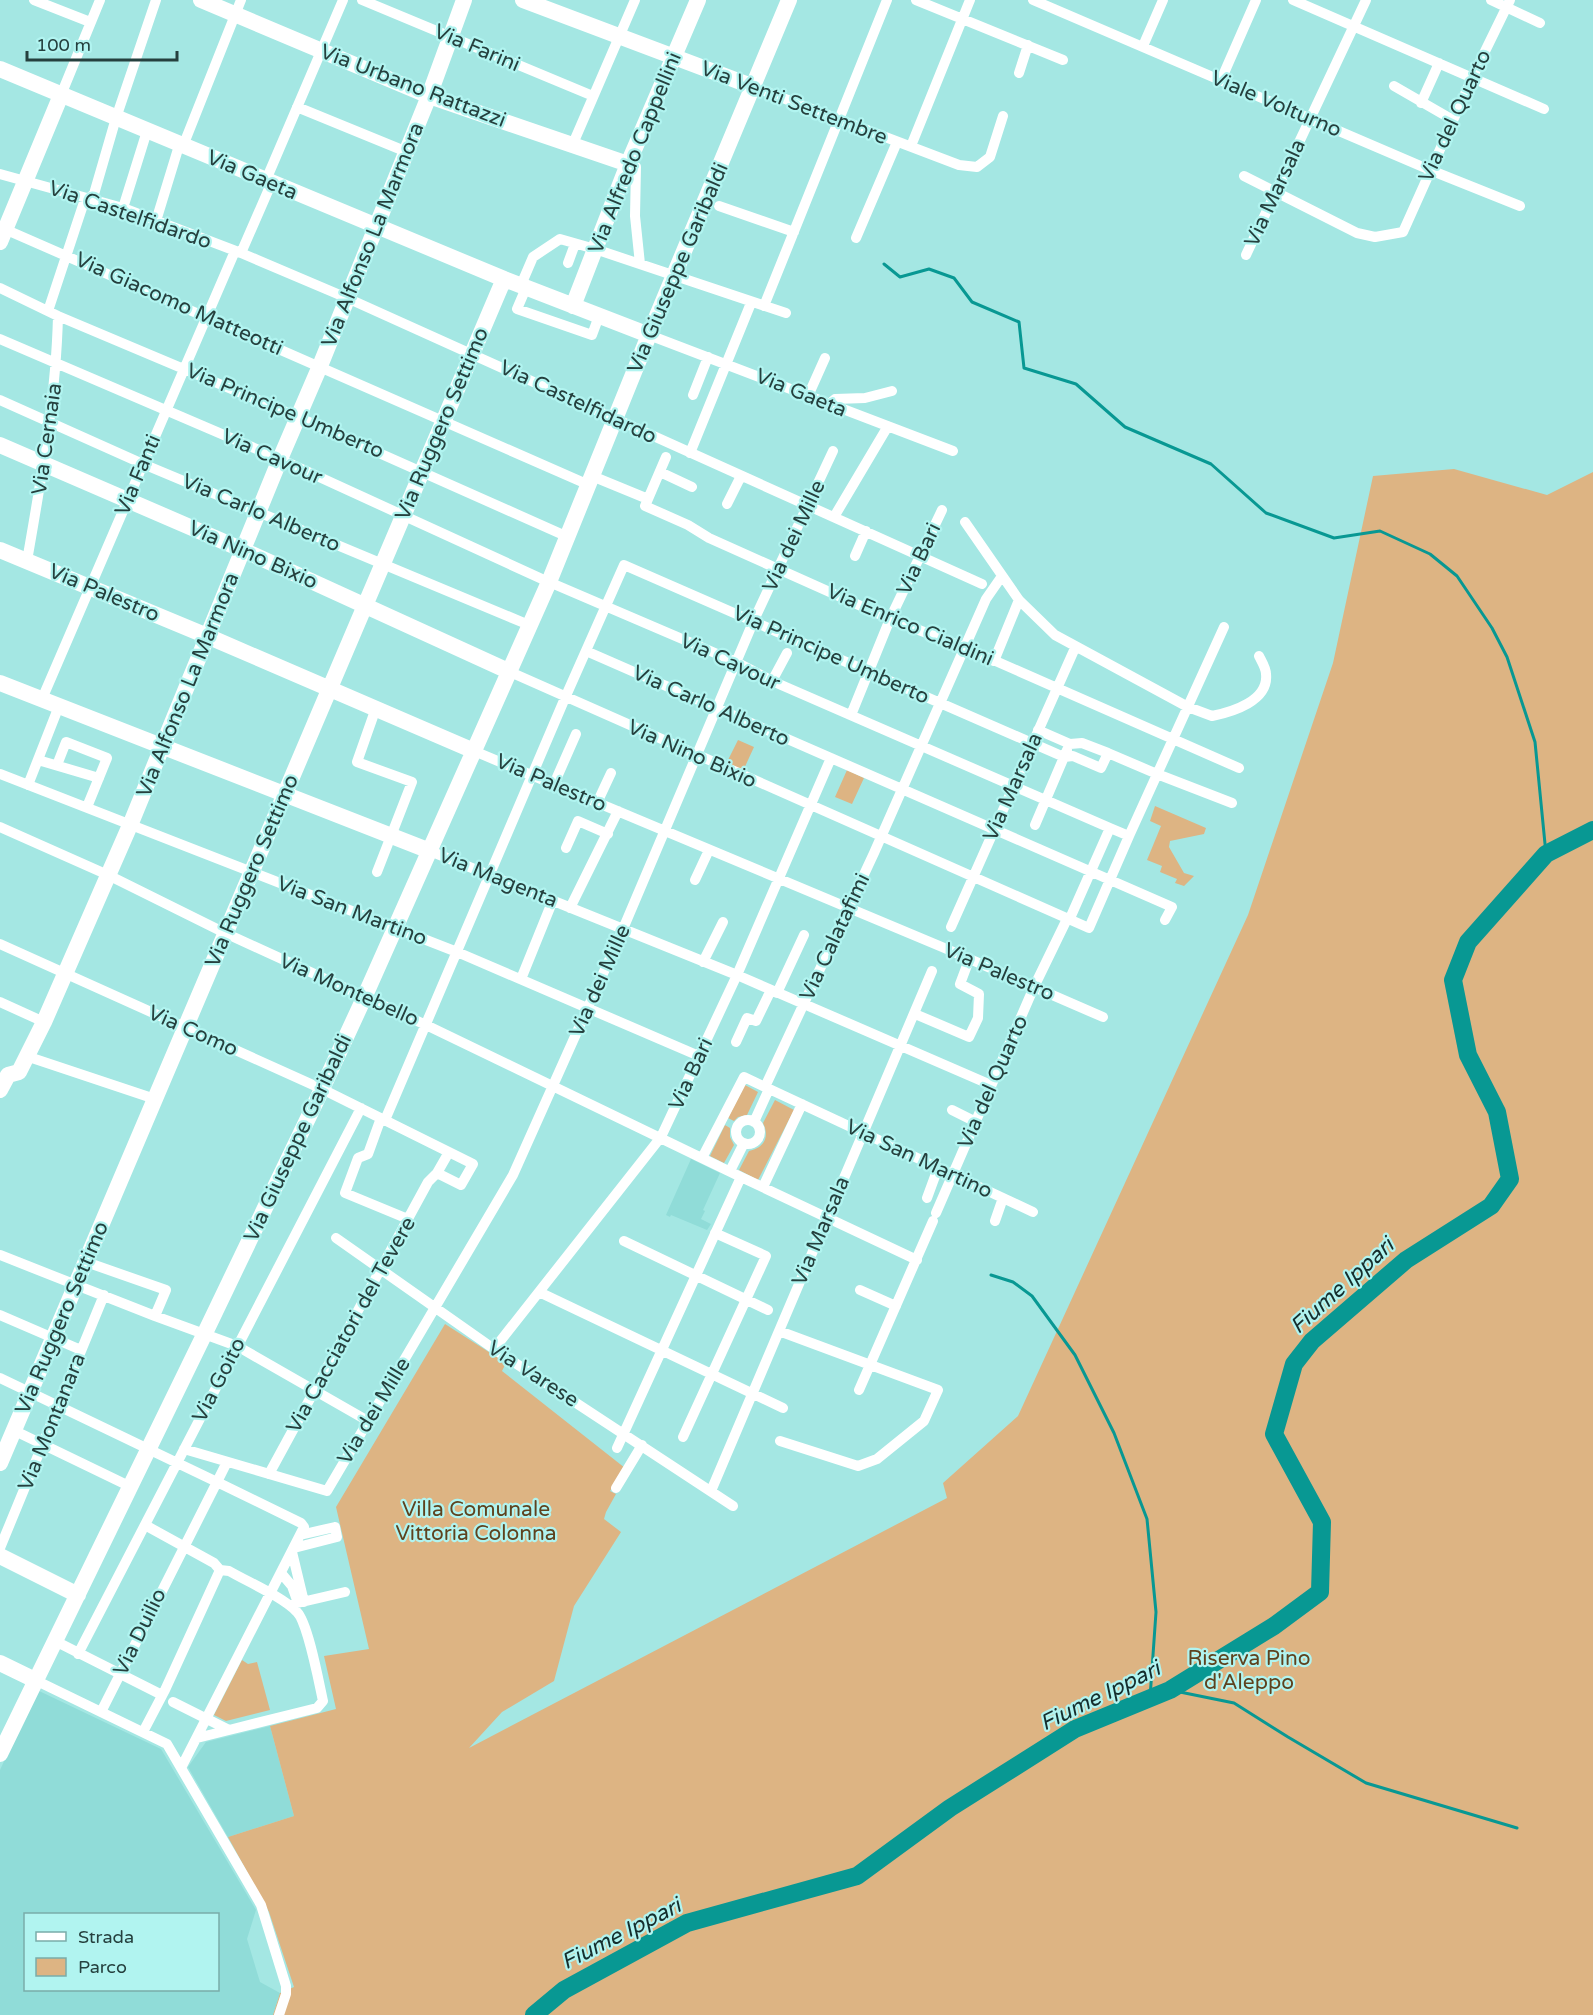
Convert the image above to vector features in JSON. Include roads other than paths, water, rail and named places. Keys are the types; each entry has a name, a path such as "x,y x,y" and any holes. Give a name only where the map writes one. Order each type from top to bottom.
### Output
{"main road":[{"name":"Via Urbano Rattazzi","path":"201,0 238,7 322,51 429,96 627,164"},
{"name":"Via Alfonso La Marmora","path":"0,1090 4,1073 19,1072 44,1022 130,824 320,366 429,96 464,0"},
{"name":"Via Venti Settembre","path":"523,0 543,4 619,36 753,87"},
{"name":"Via Alfredo Cappellini","path":"573,306 627,164 698,0"},
{"name":"Via Giuseppe Garibaldi","path":"0,1754 205,1333 364,998 474,751 526,625 568,537 649,335 789,0"},
{"name":"Via Gaeta","path":"0,69 504,279 649,335"},
{"path":"2,232 61,95"},
{"name":"Via Ruggero Settimo","path":"0,1463 186,1028 363,605 504,279"},
{"name":"Via Nino Bixio","path":"0,445 243,550 506,672"},
{"name":"Via Palestro","path":"0,550 474,751"},
{"name":"Via Magenta","path":"0,683 430,851"},
{"path":"0,1556 78,1595"},
{"path":"0,1663 35,1680"}],"street":[{"path":"34,0 90,22"},
{"path":"61,95 100,0"},
{"name":"Via Cernaia","path":"27,561 44,464 57,365 53,313 84,202 94,194 116,118 156,0"},
{"name":"Via Fanti","path":"42,699 206,315 268,191 269,173 343,0"},
{"name":"Via Farini","path":"362,0 593,96"},
{"path":"572,146 635,0"},
{"path":"764,306 887,0"},
{"path":"916,0 1062,60"},
{"path":"911,146 970,0"},
{"path":"1143,46 1163,0"},
{"path":"1221,80 1256,0"},
{"path":"1293,0 1544,109"},
{"name":"Via Marsala","path":"1246,255 1366,0"},
{"path":"1491,0 1508,3 1540,22"},
{"name":"Viale Volturno","path":"1037,1 1430,170 1520,206"},
{"name":"Via del Quarto","path":"1276,192 1356,233 1375,237 1403,232 1508,3"},
{"path":"156,221 178,149 184,141 238,7"},
{"path":"1019,73 1028,45"},
{"path":"1421,103 1438,63"},
{"path":"1394,86 1453,120"},
{"name":"Via Venti Settembre","path":"753,87 959,165 977,167 990,156 1003,116"},
{"path":"297,107 406,152"},
{"path":"123,208 147,132"},
{"path":"856,238 897,142"},
{"path":"627,164 636,166 635,216 640,264"},
{"name":"Via Castelfidardo","path":"0,174 123,208 238,252 347,298 982,584"},
{"path":"1244,176 1276,192"},
{"path":"719,206 794,232"},
{"name":"Via Giacomo Matteotti","path":"2,232 68,255 442,422 591,481"},
{"path":"599,316 592,335 518,309 533,257 560,239 786,313"},
{"path":"568,263 575,244"},
{"name":"Via Principe Umberto","path":"0,288 53,313 421,470 568,537"},
{"path":"690,453 751,303"},
{"name":"Via Gaeta","path":"649,335 953,451"},
{"name":"Via Cavour","path":"0,339 280,459 402,516 736,662 772,681 925,744"},
{"path":"693,395 708,357"},
{"path":"808,396 825,358"},
{"path":"830,404 835,399 865,398 892,391"},
{"name":"Via Carlo Alberto","path":"0,400 143,464 526,625"},
{"path":"834,517 888,426"},
{"name":"Via dei Mille","path":"271,1471 327,1491 510,1182 623,929 754,620 809,507 833,451"},
{"path":"648,499 666,457"},
{"path":"660,472 692,487"},
{"path":"727,504 741,476"},
{"name":"Via Enrico Cialdini","path":"591,481 648,499 645,506 688,525 709,538 890,619 966,648 1239,768"},
{"name":"Via Bari","path":"851,712 890,619 942,510"},
{"path":"964,522 1019,600 1054,635 1188,706 1212,716 1252,702 1264,685 1267,676 1259,656"},
{"path":"855,556 866,531"},
{"name":"Via Principe Umberto","path":"609,608 624,565 754,620 1063,758 1073,756 1101,768 1111,754"},
{"path":"1002,576 986,599 925,744 1013,786 1130,834"},
{"path":"994,661 1019,600"},
{"path":"408,1219 345,1193 358,1158 368,1154 426,1025 532,776 609,608"},
{"path":"881,836 1089,928 1114,881 1130,834 1224,627"},
{"name":"Via Marsala","path":"951,927 1075,648"},
{"name":"Via Carlo Alberto","path":"590,653 904,792"},
{"path":"772,681 787,653"},
{"name":"Via Nino Bixio","path":"506,672 567,701 881,836"},
{"path":"28,785 59,706"},
{"path":"376,708 357,762 412,782 377,872"},
{"path":"1038,730 1070,744 1082,743 1232,803"},
{"path":"554,784 576,734"},
{"path":"57,765 66,742 107,758 87,807"},
{"name":"Via Calatafimi","path":"754,1122 767,1085 925,744"},
{"path":"1035,825 1070,744"},
{"name":"Via Palestro","path":"474,751 1103,1017"},
{"name":"Via Bari","path":"494,1349 661,1137 737,975 830,759"},
{"path":"38,760 99,777"},
{"path":"597,802 611,773"},
{"name":"Via San Martino","path":"0,774 457,952 699,1056"},
{"path":"904,792 1173,907 1166,920"},
{"path":"570,908 618,811"},
{"path":"566,848 578,821 608,834"},
{"name":"Via del Quarto","path":"860,1390 1034,987 1067,919 1071,916 1107,826"},
{"name":"Via Montebello","path":"0,828 108,875 225,933 554,1085 730,1171 740,1179 764,1188"},
{"path":"695,880 709,850"},
{"name":"Via Magenta","path":"430,851 737,975 991,1085"},
{"path":"521,979 553,900"},
{"path":"703,962 723,922"},
{"path":"736,1042 747,1018 756,1021 804,935"},
{"name":"Via Como","path":"0,944 322,1089 473,1164 461,1185 437,1173"},
{"path":"915,1014 969,1036 978,1018 979,994 960,984 969,960"},
{"name":"Via Marsala","path":"711,1491 932,972"},
{"path":"0,1002 44,1022"},
{"path":"26,1056 155,1099"},
{"name":"Via San Martino","path":"722,1119 744,1077 767,1085 864,1134 1033,1212"},
{"path":"804,1105 764,1188 917,1260"},
{"name":"Via Goito","path":"78,1654 361,1108"},
{"path":"952,1110 976,1122"},
{"path":"700,1157 722,1119 738,1127"},
{"path":"746,1121 754,1122 759,1128 759,1137 751,1143 744,1143 738,1138 738,1127 746,1121"},
{"path":"730,1171 744,1143"},
{"name":"Via Cacciatori del Tevere","path":"271,1471 428,1182 437,1173 449,1152"},
{"path":"927,1198 939,1168"},
{"path":"616,1448 740,1179"},
{"path":"995,1221 1003,1198"},
{"path":"682,1437 766,1256 715,1233"},
{"name":"Via Varese","path":"336,1238 494,1349 733,1506"},
{"path":"624,1241 768,1310"},
{"path":"0,1255 237,1346 368,1420"},
{"path":"86,1262 166,1290 155,1316"},
{"path":"860,1290 896,1306"},
{"path":"539,1292 783,1408"},
{"name":"Via Montanara","path":"0,1548 104,1295"},
{"path":"0,1315 81,1350"},
{"path":"779,1331 938,1390 924,1421 877,1458 858,1466 780,1441"},
{"path":"0,1378 302,1523 304,1527 182,1769"},
{"path":"14,1430 129,1486"},
{"path":"616,1488 642,1445"},
{"path":"184,1449 227,1462 271,1471"},
{"name":"Via Duilio","path":"101,1712 181,1547 227,1462"},
{"path":"145,1525 181,1547 214,1563 219,1571"},
{"path":"293,1550 337,1538 335,1527 300,1535"},
{"path":"197,1738 317,1708 322,1704 323,1699 305,1629 298,1613 293,1550"},
{"path":"219,1571 229,1571 269,1597 297,1603 345,1592"},
{"path":"143,1732 164,1693 219,1571"},
{"path":"281,1573 292,1586 297,1603"},
{"path":"55,1641 151,1690 164,1693"},
{"path":"35,1680 167,1744 261,1905 286,1986 286,1994 279,2015"},
{"path":"173,1702 229,1730"}],"waterway":[{"path":"884,264 900,277 929,269 954,278 972,302 1019,322 1024,368 1076,384 1125,427 1211,464 1266,513 1334,538 1380,531 1430,554 1457,576 1492,628 1507,657 1535,742 1546,854"},
{"name":"Fiume Ippari","path":"534,2015 564,1990 687,1923 857,1876 950,1808 1075,1729 1170,1690 1274,1626 1320,1592 1322,1522 1274,1434 1294,1364 1312,1341 1406,1260 1491,1206 1510,1179 1497,1112 1468,1055 1453,980 1468,942 1546,854 1593,830"},
{"path":"991,1275 1013,1282 1032,1296 1075,1355 1114,1433 1147,1519 1156,1612 1150,1698"},
{"path":"1170,1690 1234,1703 1366,1783 1517,1828"}],"park label":[{"name":"Villa Comunale Vittoria Colonna","path":"476,1521"},
{"name":"Riserva Pino d'Aleppo","path":"1249,1670"}]}
